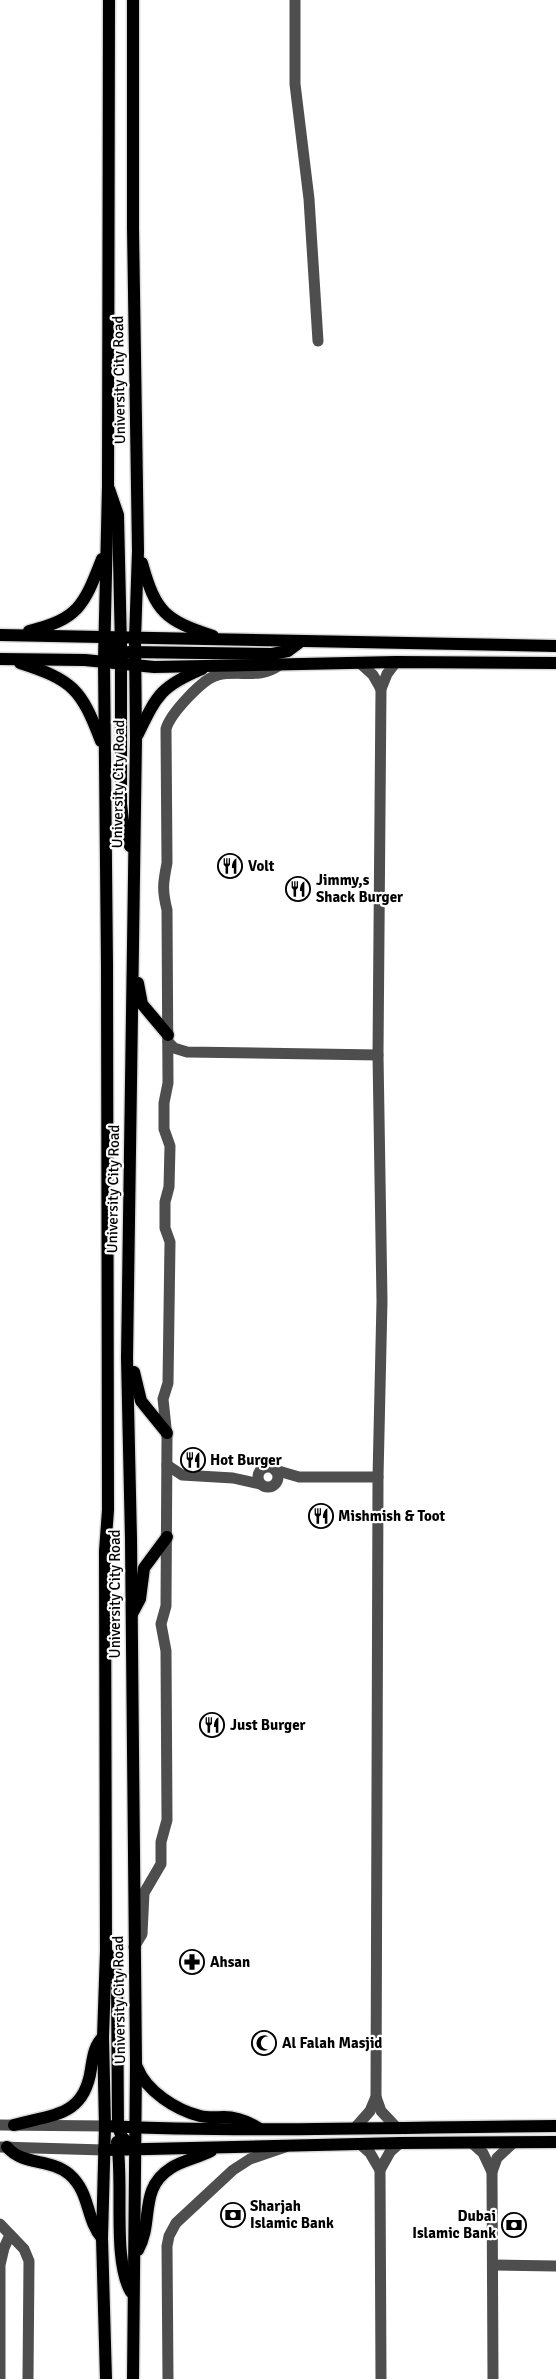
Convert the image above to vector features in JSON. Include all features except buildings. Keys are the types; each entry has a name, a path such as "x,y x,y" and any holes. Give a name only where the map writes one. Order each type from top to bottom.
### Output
{"main road":[{"name":"University City Road","path":"106,2379 102,2238 105,2126 103,2037 106,1952 107,965 104,638 108,486 110,0"},
{"name":"University City Road","path":"133,0 132,228 138,551 135,639 124,656 136,666 127,1358 131,1539 136,2065 133,2379"},
{"path":"108,486 118,515 120,638 124,656 121,804 124,829 133,854"},
{"path":"138,551 152,596 161,609 181,624 225,640"},
{"path":"6,635 56,624 76,610 89,592 105,552"},
{"path":"6,635 556,646"},
{"path":"104,638 124,656"},
{"path":"4,659 104,661 124,656 272,654 288,651 300,642"},
{"path":"4,659 55,675 72,686 86,704 104,749"},
{"path":"136,666 278,666 396,662 556,663"},
{"path":"136,738 154,701 165,688 208,666"},
{"path":"132,966 142,1004 168,1038"},
{"path":"127,1358 135,1374 140,1402 167,1433"},
{"path":"131,1616 140,1599 144,1568 167,1537"},
{"path":"106,1952 114,1964 118,1978 118,2127 122,2137 135,2150"},
{"path":"14,2125 58,2114 76,2104 86,2090 95,2050 103,2037"},
{"path":"136,2065 145,2082 154,2092 188,2111 206,2117 239,2119 262,2131"},
{"path":"105,2126 262,2131 396,2127 556,2126"},
{"path":"105,2126 116,2139 118,2150 122,2265 133,2297"},
{"path":"104,2150 400,2143 556,2142"},
{"path":"3,2147 22,2158 55,2165 74,2178 87,2198 93,2224 102,2238"},
{"path":"135,2253 143,2240 149,2196 160,2177 172,2167 204,2155 216,2148"}],"street":[{"path":"295,0 295,84 309,198 318,340"},
{"path":"396,662 386,674 381,688 378,1056 382,1301 378,1477 376,2097 381,2111 396,2127"},
{"path":"361,664 373,675 381,688"},
{"path":"134,1947 142,1934 144,1893 149,1882 160,1867 161,1842 167,1820 166,1651 162,1628 166,1606 167,1537 167,1433 163,1399 168,1378 170,1242 165,1228 165,1202 169,1187 170,1146 164,1129 164,1104 168,1088 167,910 163,898 163,882 167,863 166,729 173,714 213,676 266,672 278,666"},
{"path":"168,1038 178,1050 192,1052 378,1056"},
{"path":"168,1066 182,1056 192,1052"},
{"path":"167,1465 178,1473 192,1476 259,1478 268,1488 299,1477"},
{"path":"259,1478 268,1467 299,1477 378,1477"},
{"path":"275,1470 278,1477 275,1484"},
{"path":"167,1490 178,1481 192,1476"},
{"path":"355,2128 370,2111 376,2097"},
{"path":"0,2125 105,2126"},
{"path":"381,2379 380,2170 390,2152 400,2143"},
{"path":"472,2143 483,2153 492,2172"},
{"path":"493,2379 492,2172 497,2158 513,2143"},
{"path":"360,2144 370,2153 380,2170"},
{"path":"168,2379 167,2246 171,2232 176,2223 238,2166 288,2146"},
{"path":"3,2147 104,2150"},
{"path":"0,2224 24,2249 29,2261 28,2379"},
{"path":"0,2379 0,2265 4,2248 10,2235"},
{"path":"493,2265 556,2266"}],"place":[{"name":"Volt","path":"230,866"},
{"name":"Jimmy,s Shack Burger","path":"298,889"},
{"name":"Hot Burger","path":"193,1460"},
{"name":"Mishmish & Toot","path":"321,1516"},
{"name":"Just Burger","path":"212,1725"},
{"name":"Ahsan","path":"192,1962"},
{"name":"Al Falah Masjid","path":"264,2043"},
{"name":"Sharjah Islamic Bank","path":"233,2215"},
{"name":"Dubai Islamic Bank","path":"514,2225"}]}
